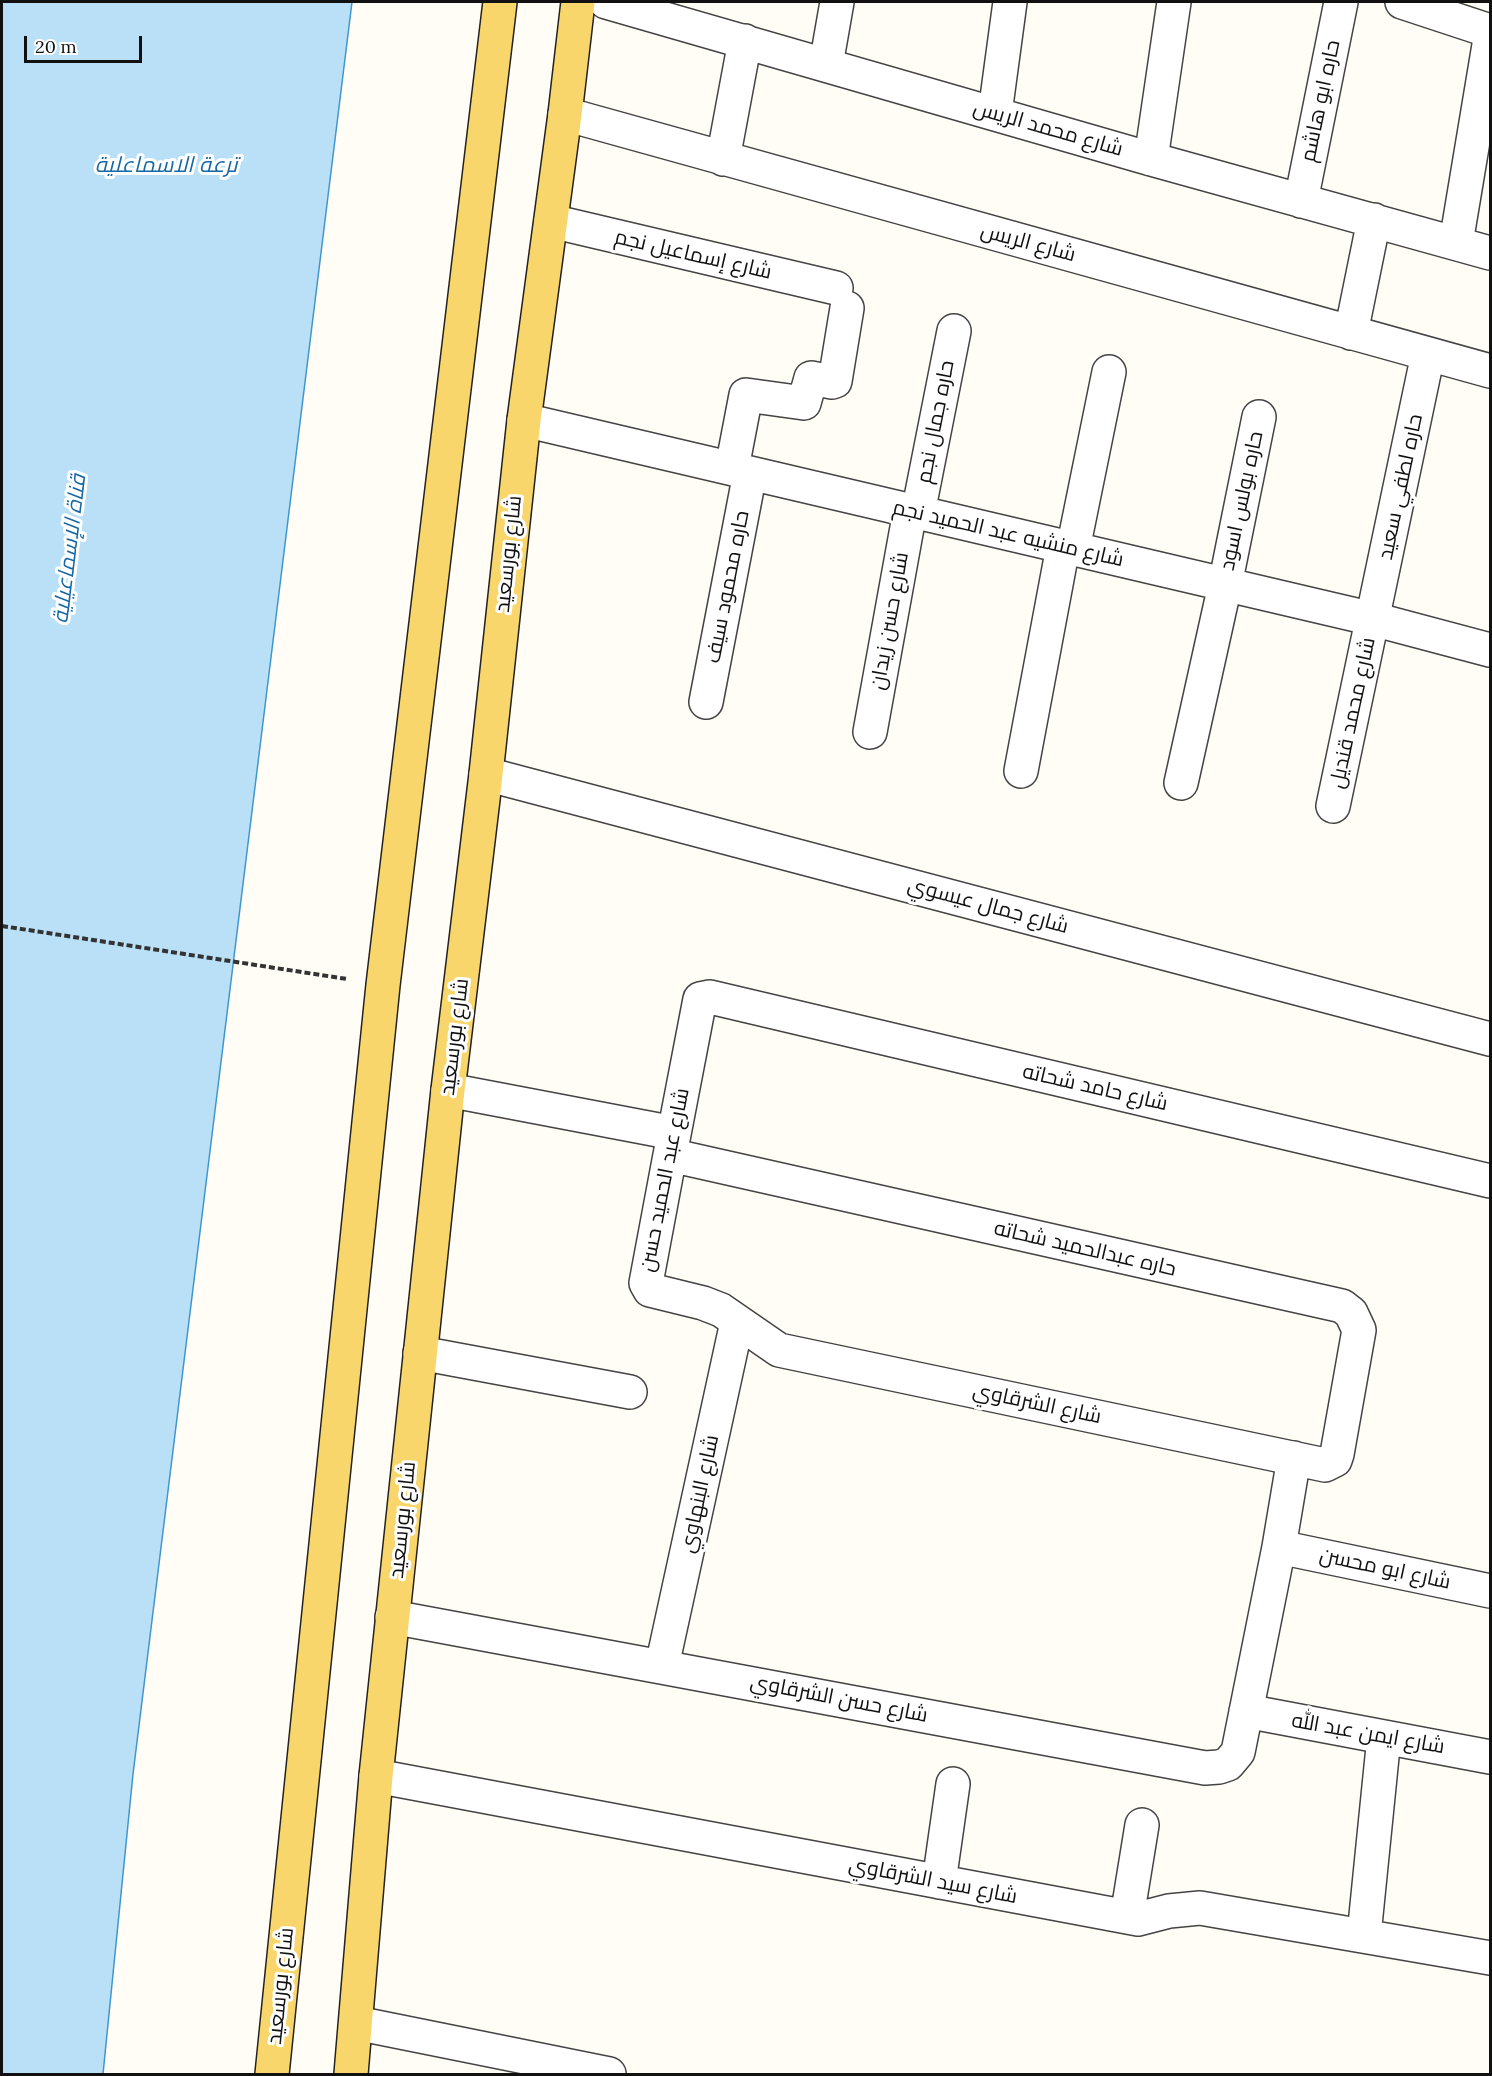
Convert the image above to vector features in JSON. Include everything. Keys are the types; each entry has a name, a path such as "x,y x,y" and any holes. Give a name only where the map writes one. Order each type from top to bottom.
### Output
{"main road":[{"name":"شارع بورسعيد","path":"272,2074 383,985 500,2"},
{"name":"شارع بورسعيد","path":"351,2074 376,1776 448,1090 486,774 524,420 578,2"}],"street":[{"name":"شارع محمد الريس","path":"606,2 1151,159 1491,253"},
{"path":"826,65 837,2"},
{"path":"995,113 1010,2"},
{"path":"1151,159 1174,2"},
{"name":"حاره ابو هاشم","path":"1301,201 1341,2"},
{"path":"1402,2 1491,31"},
{"path":"1456,243 1491,39"},
{"path":"723,159 745,41"},
{"name":"شارع الريس","path":"565,114 1491,371"},
{"path":"1351,333 1374,220"},
{"name":"شارع إسماعيل نجم","path":"550,221 842,298"},
{"name":"حاره محمود سيف","path":"706,702 741,471 746,395 802,404 805,402 811,378 835,381 842,298"},
{"name":"حاره جمال نجم","path":"914,512 954,331"},
{"name":"حاره لطفي سعيد","path":"1373,619 1428,354"},
{"path":"1021,771 1068,548 1109,372"},
{"name":"حاره بولس اسود","path":"1181,783 1259,417"},
{"name":"شارع منشيه عبد الحميد نجم","path":"524,420 1373,619 1491,650"},
{"name":"شارع حسن زيدان","path":"870,732 914,512"},
{"name":"شارع محمد قنديل","path":"1333,806 1373,619"},
{"name":"شارع جمال عيسوي","path":"486,774 1491,1039"},
{"name":"شارع حامد شحاته","path":"700,999 710,997 1491,1181"},
{"name":"شارع عبد الحميد حسن","path":"700,999 645,1283 650,1290 704,1303 721,1310 779,1350"},
{"name":"حاره عبدالحميد شحاته","path":"448,1090 1342,1306 1351,1313 1359,1330 1335,1460"},
{"name":"شارع البنهاوي","path":"662,1666 737,1322"},
{"name":"شارع الشرقاوي","path":"779,1350 1325,1465 1335,1460"},
{"path":"420,1353 630,1392"},
{"path":"1245,1712 1279,1547 1294,1458"},
{"name":"شارع ابو محسن","path":"1279,1547 1491,1591"},
{"name":"شارع حسن الشرقاوي","path":"392,1617 1206,1768 1228,1764 1236,1758 1245,1712"},
{"name":"شارع ايمن عبد الله","path":"1245,1712 1491,1756"},
{"path":"1364,1935 1384,1737"},
{"name":"شارع سيد الشرقاوي","path":"376,1776 1138,1919 1169,1911 1200,1908 1491,1958"},
{"path":"939,1882 953,1784"},
{"path":"1127,1917 1142,1825"},
{"path":"356,2023 609,2074"}],"path":[{"path":"2,926 383,985"}],"water":[{"name":"ترعة الاسماعلية","path":"2,2 352,2 133,1774 103,2074 2,2074"}],"water label":[{"name":"قناة الإسماعيلية","path":"70,549"}]}
